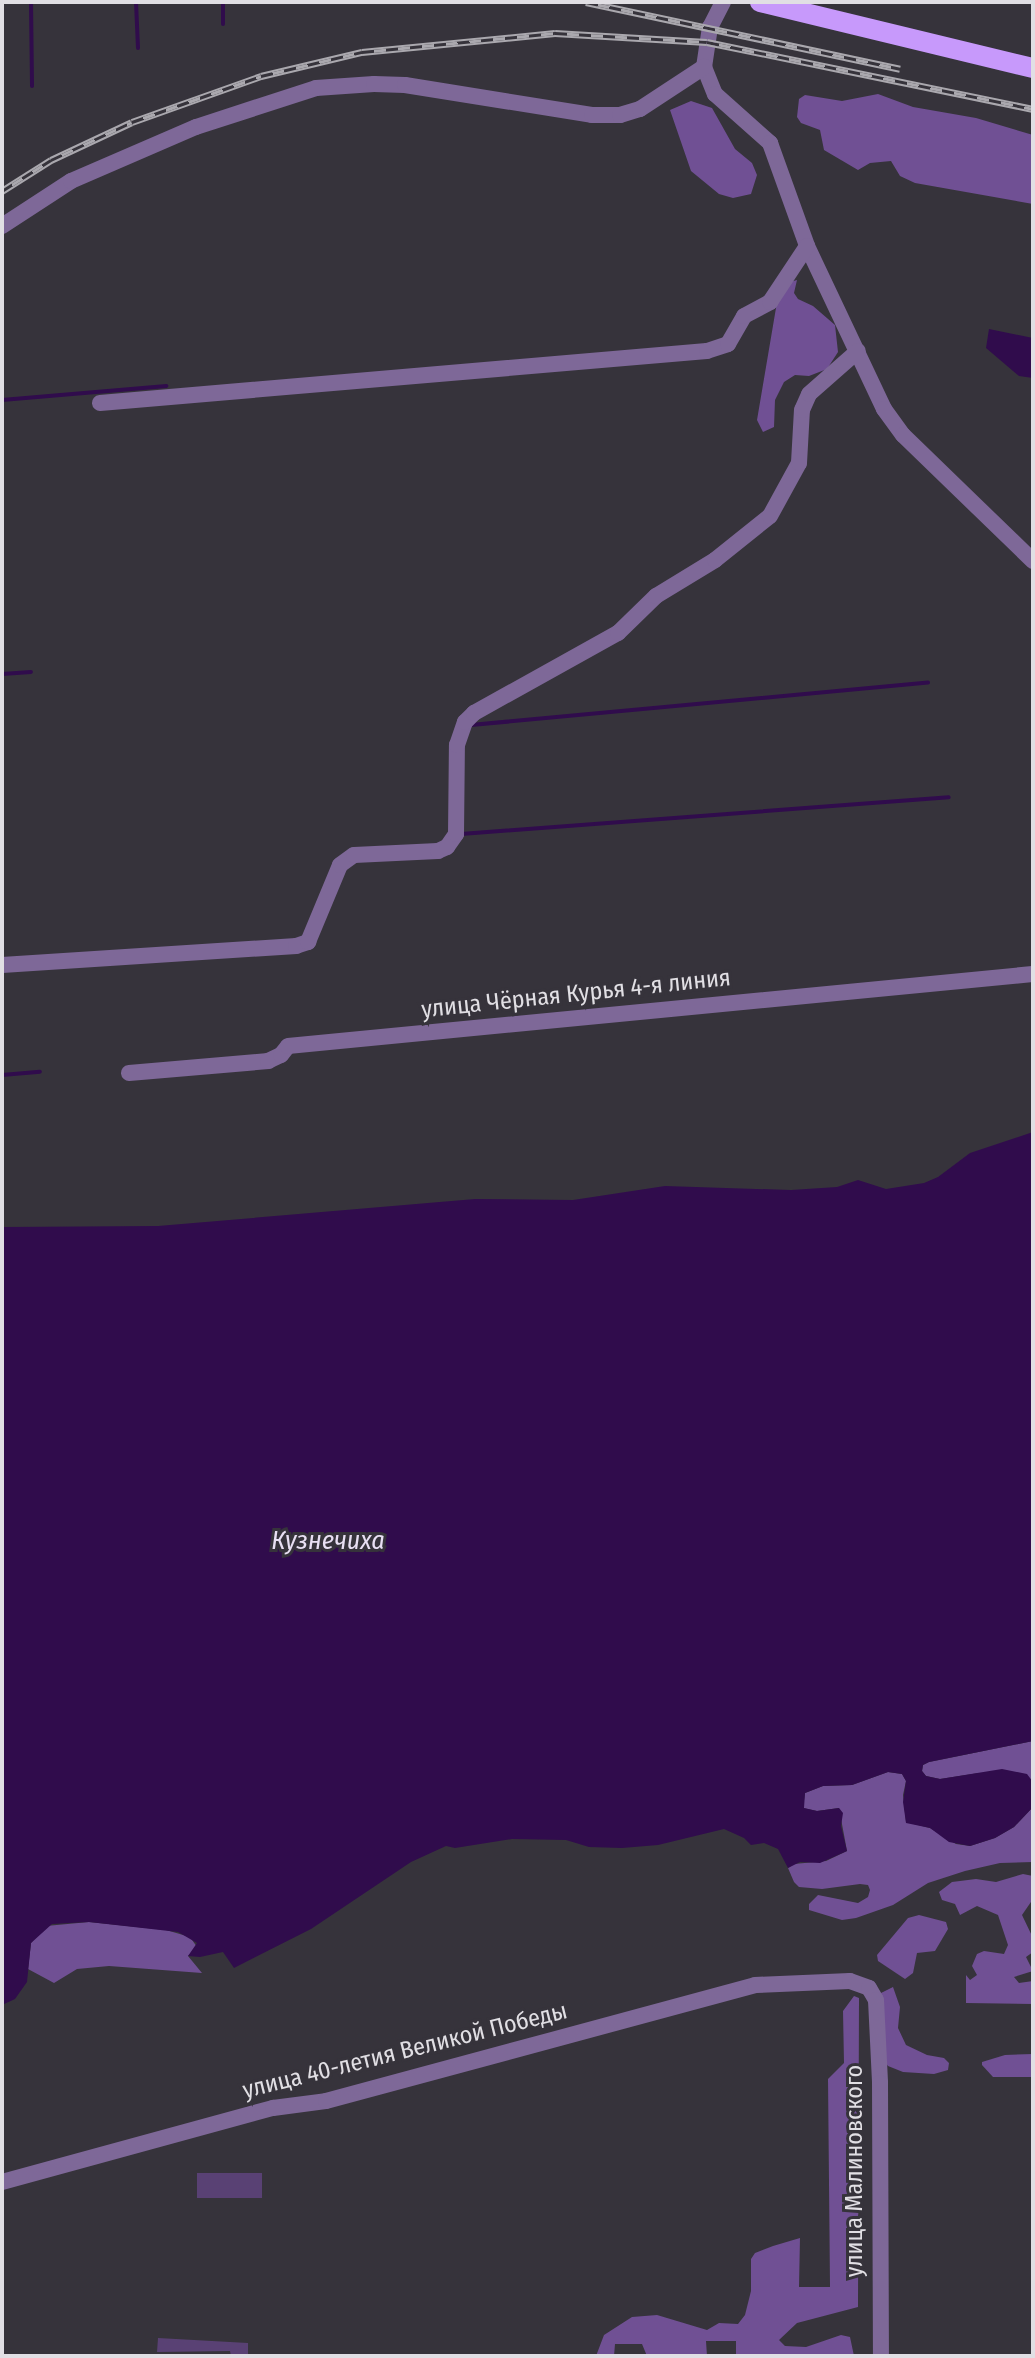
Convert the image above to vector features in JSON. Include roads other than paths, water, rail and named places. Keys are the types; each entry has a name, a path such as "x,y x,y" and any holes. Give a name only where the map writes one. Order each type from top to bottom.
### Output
{"main road":[{"path":"760,2 1033,68"}],"street":[{"path":"723,2 710,27 704,67 715,94 770,143 807,246 884,409 903,435 1033,561"},
{"path":"2,226 71,181 196,127 316,88 405,85 592,115 620,115 640,109 704,67"},
{"path":"100,403 707,351 728,344 744,316 770,302 807,246"},
{"path":"2,965 296,946 308,942 340,865 354,855 438,851 447,847 456,834 457,745 465,722 474,713 618,633 656,596 715,560 770,516 799,463 802,410 809,394 858,351"},
{"name":"улица Чёрная Курья 4-я линия","path":"129,1073 268,1061 281,1055 288,1046 1033,974"},
{"name":"улица 40-летия Великой Победы","path":"2,2182 273,2108 326,2101 755,1985 850,1981 869,1988"},
{"name":"улица Малиновского","path":"869,1988 876,2000 880,2083 881,2356"}],"water":[{"path":"989,329 1033,338 1033,378 1019,376 986,348"},
{"name":"Кузнечиха","path":"1033,1132 1033,1741 929,1762 923,1765 922,1771 926,1776 940,1779 1002,1769 1027,1774 1033,1782 1033,1807 1014,1827 995,1838 970,1846 949,1842 930,1828 906,1823 903,1802 906,1781 902,1774 888,1772 852,1785 823,1786 805,1793 804,1808 817,1811 839,1808 843,1813 841,1826 847,1851 820,1863 800,1862 788,1868 778,1849 764,1843 751,1845 744,1838 724,1829 658,1845 622,1848 589,1847 566,1840 512,1839 455,1848 446,1846 411,1862 311,1929 234,1968 223,1952 188,1956 197,1943 178,1932 89,1922 52,1924 31,1943 27,1982 15,1999 2,2005 2,1227 158,1226 475,1199 573,1200 665,1186 791,1190 837,1187 858,1180 886,1189 924,1183 938,1177 970,1153"}],"waterway":[{"path":"31,2 32,86"},
{"path":"136,2 138,48"},
{"path":"223,2 223,24"},
{"path":"2,400 166,386"},
{"path":"2,674 31,672"},
{"path":"471,725 928,683"},
{"path":"461,834 949,797"},
{"path":"2,1075 40,1072"}],"railway":[{"path":"586,2 900,69"},
{"path":"2,191 51,160 132,122 261,76 362,52 555,33 707,42 1033,109"}]}
